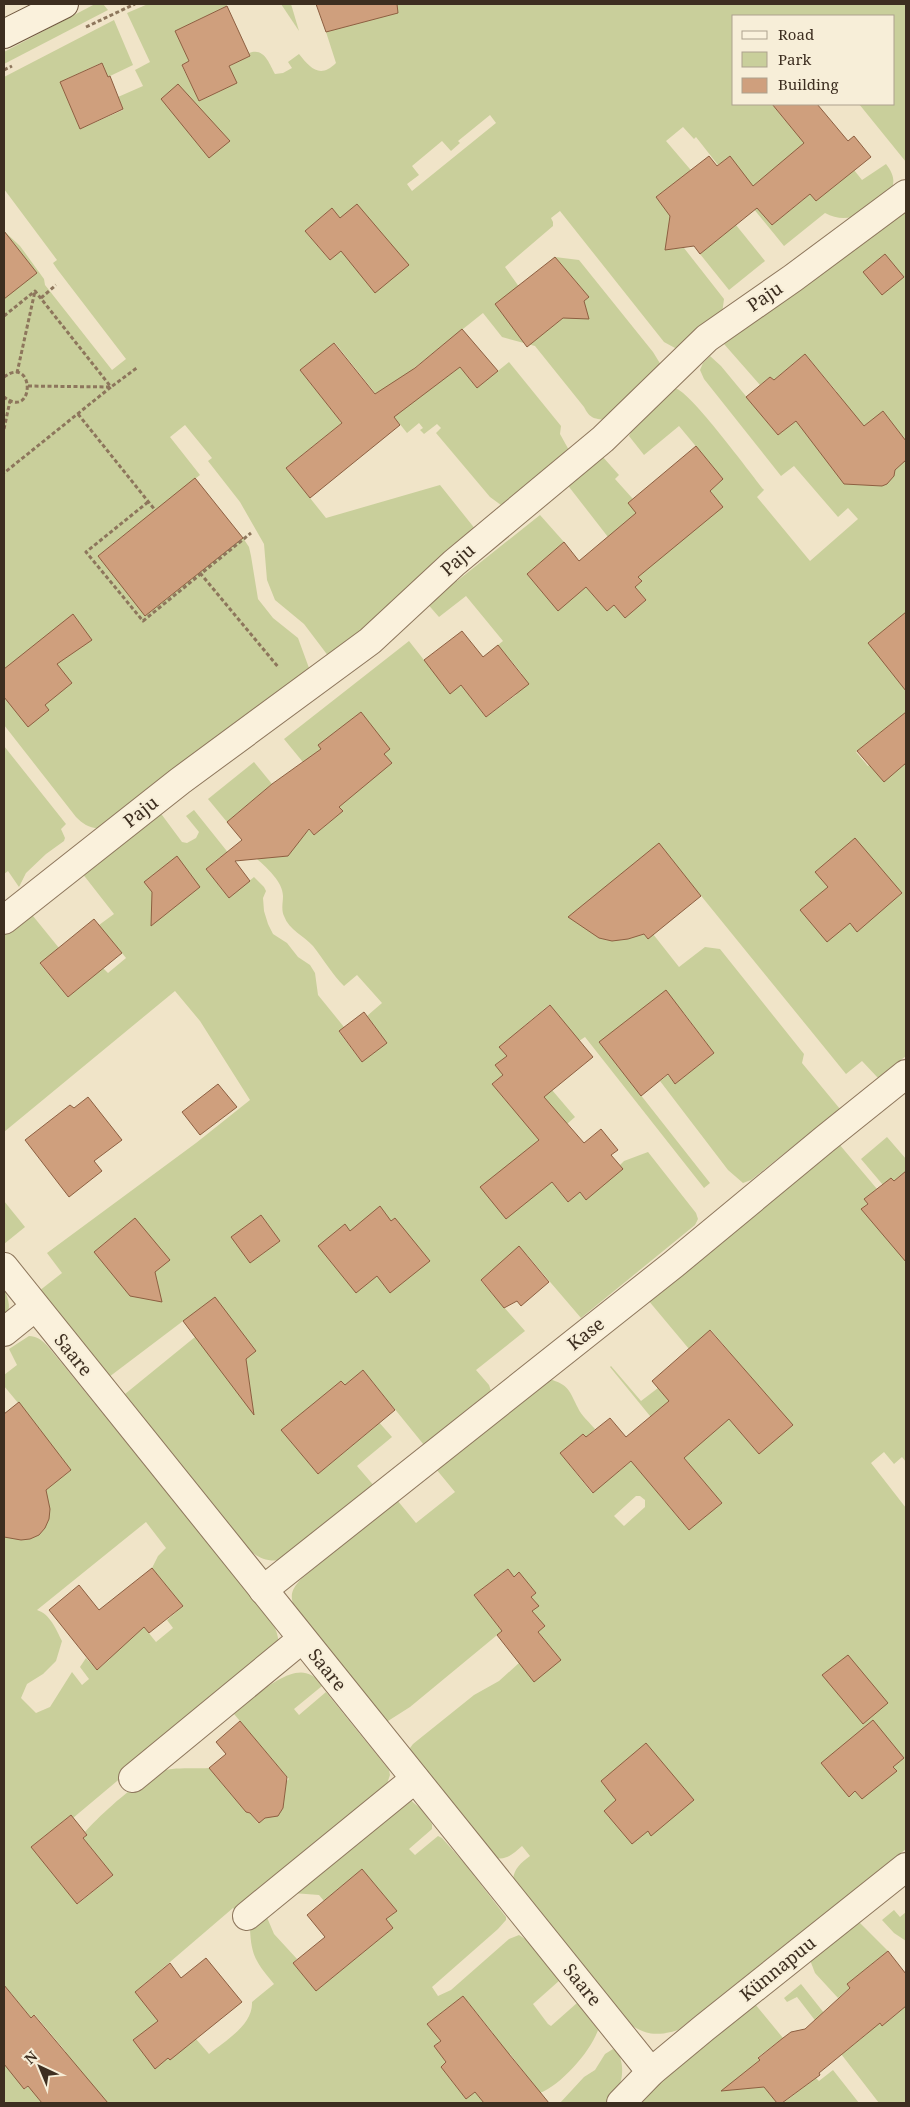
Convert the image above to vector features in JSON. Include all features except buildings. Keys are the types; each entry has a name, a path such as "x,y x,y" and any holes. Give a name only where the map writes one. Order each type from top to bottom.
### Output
{"street":[{"path":"4,34 64,4"},
{"name":"Paju","path":"4,920 180,782 370,641 454,563 603,439 707,338 793,278 906,194"},
{"name":"Kase","path":"263,1590 674,1264 906,1074"},
{"name":"Saare","path":"4,1268 652,2072"},
{"path":"4,1332 35,1307"},
{"path":"133,1778 302,1639"},
{"path":"247,1916 416,1779"},
{"name":"Künnapuu","path":"621,2103 652,2072 906,1867"}],"path":[{"path":"41,298 56,285"},
{"path":"35,291 111,387"},
{"path":"4,316 35,291"},
{"path":"17,373 35,291"},
{"path":"4,473 138,367"},
{"path":"4,377 17,373 25,378 28,386 23,398 19,401 10,401 4,397"},
{"path":"28,386 111,387"},
{"path":"4,429 10,401"},
{"path":"78,414 155,510"},
{"path":"148,502 86,552 143,621 251,533"},
{"path":"200,573 271,659"}],"green space":[{"path":"95,4 103,4 108,10 4,64 4,52"},
{"path":"148,4 225,4 227,6 175,31 189,61 182,66 199,101 237,83 229,66 250,56 249,53 259,52 262,54 275,74 283,73 292,68 288,62 299,54 307,64 316,70 320,71 330,68 336,63 326,32 351,25 354,15 351,4 906,4 906,162 860,105 895,105 895,15 732,15 732,105 773,105 784,119 811,143 745,193 772,225 810,194 816,201 854,170 862,180 886,164 893,177 892,188 886,197 863,213 851,217 838,218 825,213 784,246 731,181 730,157 718,165 696,137 694,139 683,127 666,141 695,175 680,179 656,197 677,224 666,241 673,249 684,248 724,299 722,314 682,345 675,348 664,342 560,211 551,218 553,226 505,267 549,329 567,315 578,318 586,310 583,301 589,297 555,257 579,260 653,352 661,365 608,420 596,419 588,414 535,346 502,337 483,313 413,369 429,390 460,367 477,388 509,362 561,426 560,434 570,452 505,508 490,497 436,433 441,428 437,424 424,434 420,430 423,428 419,423 407,433 335,343 300,370 342,423 286,468 326,518 440,485 476,530 355,644 329,657 304,624 275,600 267,580 264,544 240,502 208,461 212,458 185,425 170,437 200,475 98,556 145,615 243,538 249,547 258,599 273,618 298,638 309,668 309,676 206,744 101,828 93,828 87,826 76,817 4,725 4,231 20,246 44,279 45,285 112,370 126,359 57,269 53,263 57,260 4,189 4,77 114,20 133,65 108,77 101,63 60,82 80,129 123,110 118,97 143,86 135,70 150,62 127,13","holes":["490,115 496,123 412,191 407,184 419,175 412,166 442,141 451,151 460,143 458,141","332,208 340,218 373,224 330,260 305,231"]},
{"path":"281,4 291,4 299,31"},
{"path":"906,207 906,712 856,752 868,766 906,736 906,1056 878,1078 862,1061 846,1074 659,844 599,938 622,940 642,932 648,939 653,934 679,967 705,947 720,949 804,1054 802,1063 840,1109 751,1180 743,1183 728,1170 660,1081 668,1075 675,1084 714,1053 684,1013 599,1042 710,1183 704,1188 585,1037 579,1041 549,1005 524,1026 531,1036 514,1035 499,1047 507,1056 496,1065 503,1075 492,1084 513,1109 523,1101 530,1109 552,1090 575,1117 567,1124 541,1169 568,1202 580,1192 586,1199 624,1161 648,1152 696,1213 698,1219 695,1225 581,1318 527,1255 492,1270 481,1281 525,1331 476,1370 489,1385 491,1391 424,1445 363,1370 346,1387 341,1381 282,1430 318,1474 376,1426 369,1411 392,1437 357,1466 375,1487 280,1560 259,1557 234,1533 125,1394 195,1337 183,1321 109,1377 39,1291 62,1273 47,1253 196,1143 250,1100 200,1021 175,991 4,1132 4,933 31,915 33,916 59,948 40,964 68,997 103,968 108,973 126,958 99,925 114,914 82,873 157,812 162,815 182,842 187,843 196,838 199,832 186,816 194,810 234,860 220,857 206,869 229,898 254,877 264,887 266,891 263,898 264,911 273,934 287,943 298,957 310,965 315,973 318,995 344,1027 339,1032 362,1062 387,1043 367,1016 382,1003 357,975 344,986 313,946 289,925 283,913 283,896 280,886 274,876 257,859 270,848 285,856 294,848 293,844 309,830 314,835 343,811 284,739 409,641 450,693 461,685 486,717 516,695 522,674 498,645 503,641 466,596 439,617 425,601 453,577 457,581 540,515 564,542 527,574 558,610 586,587 607,611 614,605 625,618 646,600 635,587 642,581 606,539 608,537 566,483 602,456 619,475 615,479 633,499 628,503 723,507 710,491 723,479 679,426 644,455 629,436 649,409 675,388 694,404 734,451 764,490 757,497 810,561 858,519 848,508 838,517 794,466 781,476 704,379 700,370 703,363 710,356 721,366 778,435 801,417 804,420 837,392 805,354 774,380 770,377 760,385 724,344 745,323","holes":["261,1216 280,1241 250,1263"]},
{"path":"736,225 765,261 729,290 700,254"},
{"path":"4,746 66,824 61,829 65,838 64,841 46,854 26,873 19,887 8,871 4,874"},
{"path":"254,762 272,784 227,822 208,799"},
{"path":"887,1137 906,1159 906,1171 894,1181 891,1178 883,1185 861,1159"},
{"path":"839,1144 877,1189 864,1199 868,1204 862,1209 906,1247 906,1462 902,1457 894,1464 884,1452 871,1463 906,1508 906,1849 678,2030 658,2034 647,2033 629,2023 513,1880 516,1869 530,1856 522,1846 512,1855 504,1858 500,1859 492,1856 411,1752 410,1748 413,1744 474,1695 499,1681 519,1663 561,1660 538,1632 544,1626 532,1611 538,1606 531,1597 536,1593 519,1573 514,1577 508,1569 474,1595 502,1631 410,1707 388,1721 385,1721 294,1606 292,1598 294,1588 301,1579 397,1500 416,1523 455,1492 436,1469 549,1379 568,1389 581,1413 595,1429 586,1437 583,1434 560,1453 592,1493 639,1455 661,1497 689,1530 721,1503 610,1367 641,1401 658,1388 707,1437 729,1419 759,1454 792,1425 711,1330 689,1349 648,1300","holes":["636,1496 640,1496 645,1500 645,1507 624,1526 614,1516"]},
{"path":"4,1201 25,1227 4,1244"},
{"path":"4,1289 9,1305 4,1320"},
{"path":"29,1336 38,1338 46,1345 269,1618 278,1636 278,1646 73,1818 71,1815 31,1847 78,1904 113,1875 83,1838 87,1835 85,1832 121,1798 153,1775 172,1769 209,1768 246,1812 250,1813 258,1823 266,1817 279,1814 283,1808 284,1798 278,1789 289,1779 234,1714 281,1678 302,1672 316,1678 322,1686 294,1709 299,1715 326,1692 389,1770 390,1775 385,1790 236,1911 233,1908 135,1992 153,2014 196,2039 209,2054 237,2032 248,2018 252,2002 274,1984 256,1959 251,1938 250,1928 266,1915 274,1934 297,1959 293,1963 316,1991 393,1928 386,1919 397,1911 362,1869 324,1901 319,1895 293,1893 408,1798 421,1809 432,1824 432,1829 409,1849 415,1855 438,1836 442,1838 465,1864 506,1917 506,1920 498,1929 432,1987 438,1996 451,1990 509,1939 519,1935 530,1942 560,1980 533,2004 548,2024 551,2026 577,2003 598,2030 589,2048 557,2083 540,2093 510,2054 500,2062 493,2033 463,1996 427,2024 441,2041 434,2046 446,2062 441,2067 466,2099 475,2092 484,2103 101,2103 98,2101 95,2103 4,2103 4,2064 25,2089 66,2052 35,2015 31,2018 11,1993 4,1998 4,1534 12,1538 39,1535 46,1525 49,1514 48,1504 43,1492 71,1470 58,1453 29,1446 43,1433 4,1386 4,1375 17,1365 9,1349","holes":["146,1522 166,1548 158,1556 152,1568 183,1606 167,1620 173,1628 156,1642 135,1616 99,1646 110,1659 97,1670 86,1658 80,1667 89,1679 82,1685 72,1672 50,1707 36,1713 21,1698 27,1684 43,1674 56,1661 62,1641 49,1618 37,1610"]},
{"path":"894,1910 900,1917 906,1912 906,1941 894,1933 882,1920"},
{"path":"859,1922 888,1951 847,1984 850,1988 838,1998 815,1973 810,1960"},
{"path":"801,1984 851,2047 867,2034 872,2014 882,2026 906,2006 906,2103 879,2103 797,1997 787,2002 784,1998"},
{"path":"755,2004 783,2038 758,2057 760,2060 750,2068 777,2103 636,2103 649,2090"},
{"path":"613,2049 617,2052 621,2061 622,2077 617,2090 607,2103 560,2103 584,2077 595,2070 605,2054"},
{"path":"833,2070 859,2103 783,2103 816,2078 819,2081"}]}
